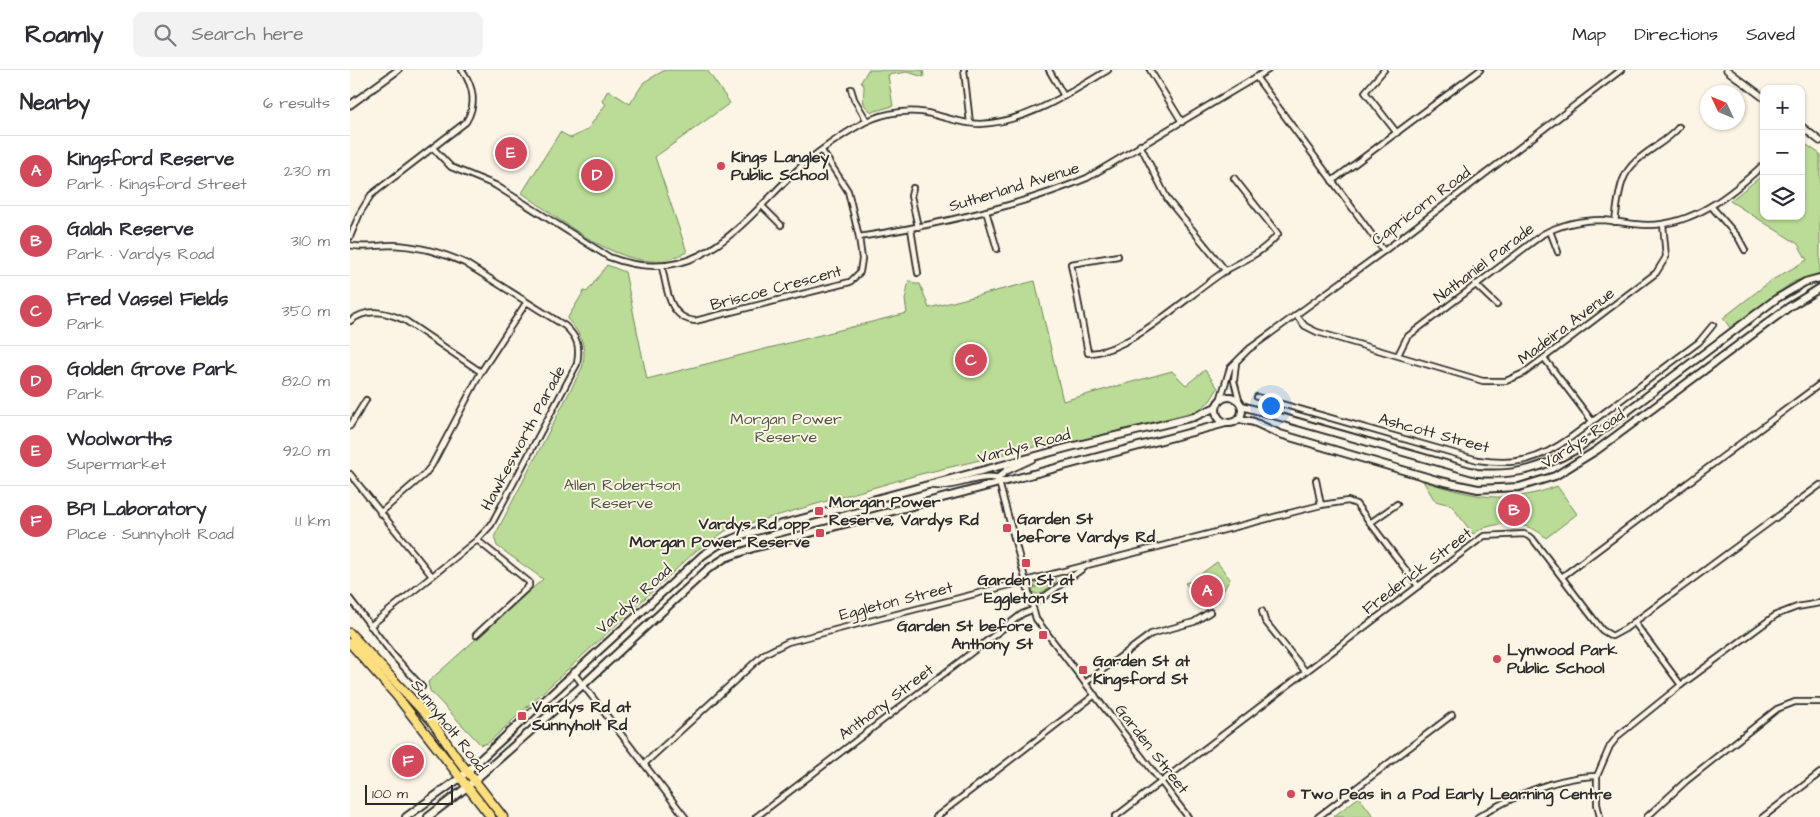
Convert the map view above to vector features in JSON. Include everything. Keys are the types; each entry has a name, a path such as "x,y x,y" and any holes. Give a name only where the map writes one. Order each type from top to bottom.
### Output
{"main road":[{"name":"Vardys Road","path":"1240,403 1477,473 1502,475 1525,472 1556,461 1577,449 1776,299 1805,282 1820,278"},
{"name":"Vardys Road","path":"1240,419 1254,422 1280,434 1440,481 1478,489 1519,487 1555,476 1597,450 1788,307 1820,288"},
{"path":"1227,397 1240,403 1240,419 1235,422 1226,423 1217,415 1218,404 1227,397"},
{"name":"Vardys Road","path":"406,817 460,778 573,672 703,555 718,545 745,534 930,484 1194,417 1218,404"},
{"name":"Vardys Road","path":"428,817 467,787 584,684 699,577 725,558 753,548 1226,423"},
{"name":"Sunnyholt Road","path":"350,633 431,720 503,817"},
{"name":"Sunnyholt Road","path":"350,643 396,695 491,817"}],"street":[{"path":"350,105 398,70"},
{"path":"350,237 360,213 371,195 461,128 470,116 473,94 470,82 462,70"},
{"path":"964,70 970,124"},
{"path":"1049,70 1064,96"},
{"path":"433,148 451,167 495,185 609,257 625,263 662,267 698,257 718,246 762,206 794,173 822,151 867,121 911,111 935,114 970,124 1013,119 1064,96 1108,70"},
{"path":"1150,70 1182,122"},
{"name":"Sutherland Avenue","path":"859,237 911,229 986,211 1087,178 1268,70"},
{"path":"1384,70 1365,92 1397,133"},
{"path":"1332,181 1480,70"},
{"name":"Capricorn Road","path":"1218,404 1226,377 1236,362 1249,349 1384,251 1621,70"},
{"path":"1727,70 1760,95"},
{"path":"1256,77 1384,251"},
{"path":"851,89 854,99 867,121"},
{"path":"1615,222 1621,185 1629,169 1679,126"},
{"path":"1805,129 1820,141"},
{"path":"1140,145 1168,200 1226,271"},
{"name":"Briscoe Crescent","path":"662,267 675,310 686,320 701,321 846,284 860,272 862,259 859,237 848,191 822,151"},
{"name":"Nathaniel Parade","path":"1398,355 1400,346 1407,337 1535,239 1550,231 1571,224 1592,221 1647,225 1663,224 1689,217 1711,206 1760,167"},
{"path":"1118,256 1071,264 1088,353 1096,353 1126,341 1226,271 1254,256 1272,242 1278,234 1234,178"},
{"path":"913,188 911,196 918,227"},
{"path":"762,206 781,226"},
{"path":"1711,206 1738,237 1745,250"},
{"path":"986,211 997,249"},
{"name":"Madeira Avenue","path":"1296,315 1305,326 1317,332 1483,381 1498,382 1516,378 1656,273 1666,257 1663,224"},
{"path":"911,229 919,268 918,274"},
{"path":"1550,231 1558,252"},
{"name":"Hawkesworth Parade","path":"350,245 394,245 426,249 450,256 465,263 564,326 574,335 579,343 577,364 496,518 477,540 370,626"},
{"path":"1476,284 1497,305"},
{"path":"380,513 424,475 432,465 481,372 526,303"},
{"path":"350,321 366,312 393,314 481,372"},
{"name":"Ashcott Street","path":"1257,397 1478,460 1504,463 1519,462 1549,452 1592,422 1700,342 1712,324"},
{"path":"1544,358 1592,422"},
{"path":"1236,362 1234,381 1240,403"},
{"path":"1563,576 1820,384"},
{"path":"350,426 366,400"},
{"path":"999,482 1000,476 1004,473 1041,455"},
{"path":"350,474 432,576"},
{"path":"930,484 944,486 993,477 997,478 999,482"},
{"path":"1316,480 1321,505"},
{"name":"Garden Street","path":"999,482 1032,610 1039,623 1188,817"},
{"name":"Frederick Street","path":"1116,817 1481,538 1489,535 1524,534 1529,536 1538,543 1608,635 1619,633 1820,485"},
{"name":"Eggleton Street","path":"644,764 764,654 788,642 1321,505 1353,503 1418,586"},
{"path":"1370,523 1397,504"},
{"path":"476,635 527,590 529,582 477,540"},
{"path":"1031,603 1041,599 1088,564"},
{"path":"350,599 370,626 422,687"},
{"path":"1600,817 1597,804 1597,776 1610,746 1619,735 1681,685 1776,615 1797,607 1820,603"},
{"name":"Anthony Street","path":"756,817 1022,614 1032,610"},
{"path":"1262,611 1265,621 1306,671"},
{"path":"1085,683 1151,634 1194,622 1210,612"},
{"path":"1634,622 1681,685"},
{"path":"573,672 685,817"},
{"path":"936,817 1095,696"},
{"path":"1647,817 1686,781 1777,709 1795,702 1820,702"},
{"path":"1318,817 1452,715"},
{"path":"1763,817 1820,773"},
{"path":"1478,817 1514,799 1543,788 1567,780 1597,776"}],"green space":[{"path":"665,70 707,70 730,103 655,157 687,252 661,261 643,260 624,256 587,238 522,193 560,132 571,138 587,130 606,104 602,101 608,90 630,104 644,82"},
{"path":"868,70 923,70 924,77 907,72 888,75 893,106 872,112 864,104 864,86 861,82"},
{"path":"1805,144 1820,154 1820,273 1793,282 1731,329 1723,318 1772,280 1807,260 1798,244 1760,220 1805,220"},
{"path":"1760,177 1760,220 1730,201"},
{"path":"607,265 625,272 647,379 907,313 905,300 909,280 914,284 920,284 929,308 1035,281 1063,401 1172,371 1186,385 1205,370 1218,388 1210,401 1197,411 1073,442 1072,438 917,475 727,530 697,550 488,743 481,745 430,691 428,682 543,579 497,546 494,537 582,368 584,354 582,342 580,336 567,319 584,291 587,292"},
{"path":"1423,481 1457,491 1489,497 1522,496 1557,486 1577,514 1546,538 1530,528 1510,524 1490,526 1473,534 1451,505 1435,501"},
{"path":"1217,562 1230,579 1217,602 1214,600 1202,604 1185,583 1191,581"},
{"path":"1053,578 1056,579 1056,582 1032,587 1035,583"},
{"path":"1055,583 1039,595 1032,592 1033,588"},
{"path":"1359,797 1374,817 1333,817"}],"place":[{"name":"Woolworths","path":"511,153"},
{"name":"Kings Langley Public School","path":"721,166"},
{"name":"Golden Grove Park","path":"597,175"},
{"name":"Fred Vassel Fields","path":"971,360"},
{"name":"Galah Reserve","path":"1514,510"},
{"name":"Morgan Power Reserve, Vardys Rd","path":"819,511"},
{"name":"Garden St before Vardys Rd","path":"1007,528"},
{"name":"Vardys Rd opp Morgan Power Reserve","path":"820,533"},
{"name":"Garden St at Eggleton St","path":"1026,563"},
{"name":"Kingsford Reserve","path":"1207,591"},
{"name":"Garden St before Anthony St","path":"1043,635"},
{"name":"Lynwood Park Public School","path":"1497,659"},
{"name":"Garden St at Kingsford St","path":"1083,670"},
{"name":"Vardys Rd at Sunnyholt Rd","path":"522,716"},
{"name":"BPI Laboratory","path":"408,761"},
{"name":"Two Peas in a Pod Early Learning Centre","path":"1291,794"}],"park label":[{"name":"Morgan Power Reserve","path":"786,428"},
{"name":"Allen Robertson Reserve","path":"622,494"}]}
